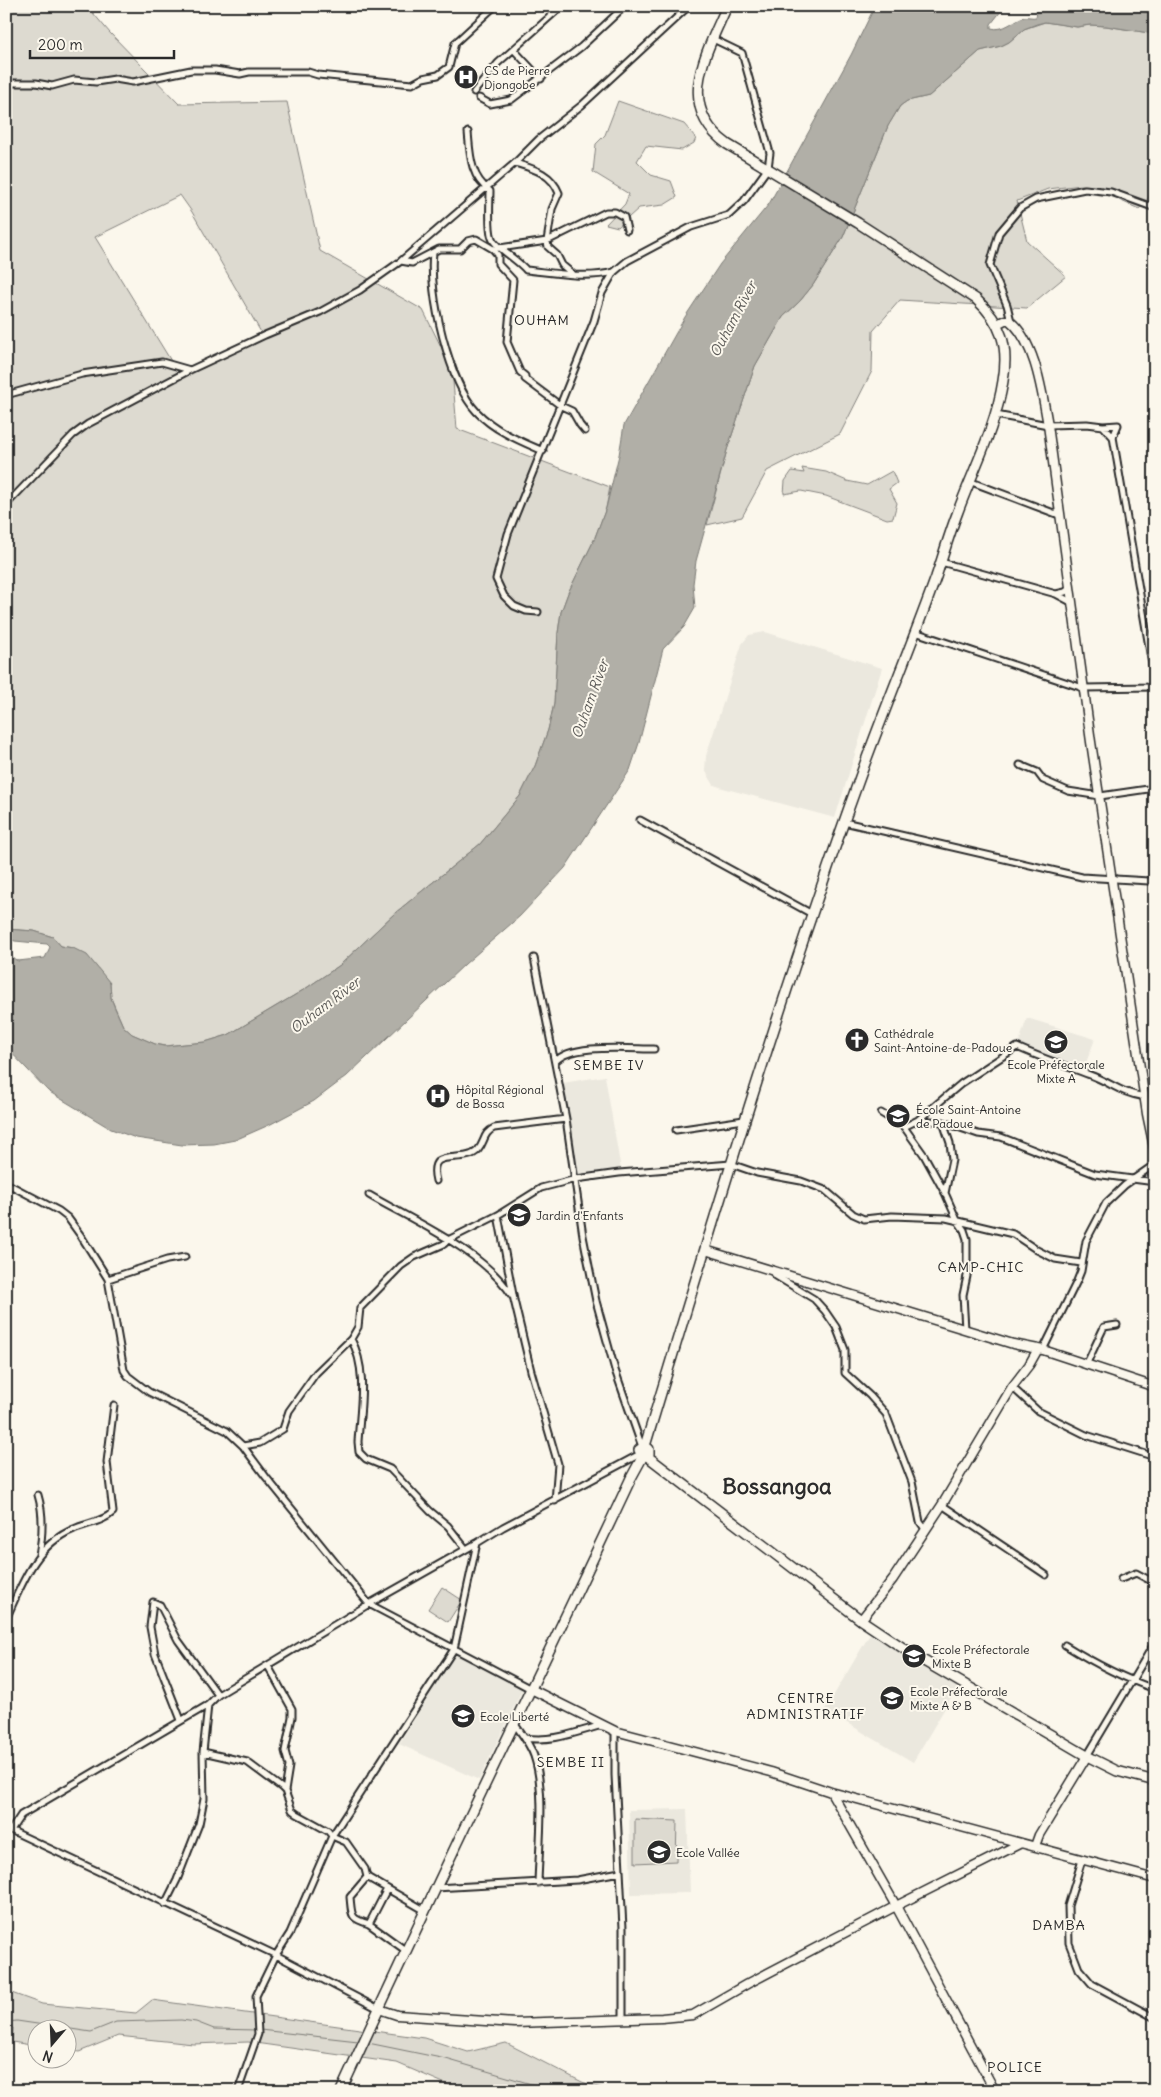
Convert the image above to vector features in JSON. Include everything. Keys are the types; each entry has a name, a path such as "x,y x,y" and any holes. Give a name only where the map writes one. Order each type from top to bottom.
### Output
{"main road":[{"path":"341,2091 405,1950 643,1452 744,1120 812,914 969,481 996,415 1003,383 1004,346 997,324 991,313 976,299 779,173 718,137 709,126 702,111 698,83 701,70 727,7"},
{"path":"643,1452 861,1620 912,1654 1087,1756 1118,1771 1155,1781"}],"street":[{"path":"6,83 36,83 52,86 74,80 96,82 115,79 133,82 191,70 215,70 240,74 249,72 308,72 318,75 412,84 423,78 438,76 449,67 455,43 495,6"},
{"path":"474,92 498,63 562,6"},
{"path":"479,98 490,104 511,100 582,47 626,6"},
{"path":"6,505 73,435 88,424 190,370 320,312 360,290 401,261 515,163 539,139 582,105 689,6"},
{"path":"538,612 526,611 514,606 504,596 496,579 508,534 561,406 594,321 602,293 614,272 627,261 691,227 729,215 744,201 768,168 770,153 742,53 713,39"},
{"path":"514,50 541,79"},
{"path":"468,132 471,168 485,188 490,191 492,239 500,248 518,261 526,270 574,275 602,275 614,272"},
{"path":"515,163 542,172 555,182 559,192 552,209 547,241 548,247 556,255 562,266 574,275"},
{"path":"1155,208 1112,192 1085,189 1036,199 1020,208 999,233 990,265 1007,306 1011,321 1022,334 1031,356 1040,383 1048,425 1069,589 1145,1097 1155,1152"},
{"path":"401,261 412,263 439,249 460,249 468,241 476,239 493,248 547,241 606,212 615,212 624,217 627,230"},
{"path":"493,248 498,256 498,264 513,280 507,342 520,372 525,376 525,379 561,406 572,411 585,430"},
{"path":"433,253 431,269 439,326 467,399 477,412 492,425 543,451"},
{"path":"997,324 1005,320 1011,321"},
{"path":"6,395 82,374 162,362 190,370"},
{"path":"996,415 1048,425 1118,425 1113,437 1155,682"},
{"path":"1103,426 1113,437"},
{"path":"969,481 1059,515"},
{"path":"941,562 1056,594 1071,602"},
{"path":"1056,594 1066,592 1069,589"},
{"path":"915,632 1084,688 1155,687"},
{"path":"1020,765 1038,772 1043,780 1068,791 1100,796 1155,788"},
{"path":"640,820 812,914"},
{"path":"844,822 1074,875 1098,879 1112,878 1149,881 1155,879"},
{"path":"534,958 566,1119 583,1236 596,1301 615,1370 643,1452 554,1501 503,1526 477,1544 369,1604 218,1696 208,1705 22,1815 8,1829 276,1955 379,2009 397,2015 515,2023 693,2015 747,1984 1021,1843"},
{"path":"904,1127 918,1120 962,1083 1016,1047 1092,1076 1127,1094 1145,1097"},
{"path":"555,1062 560,1056 596,1048 654,1050"},
{"path":"881,1113 904,1127 924,1155 964,1230 967,1240 967,1276 963,1296 964,1329"},
{"path":"436,1181 434,1170 437,1162 444,1158 464,1156 477,1150 487,1131 494,1128 566,1119"},
{"path":"676,1130 744,1120"},
{"path":"918,1120 943,1122 978,1134 1001,1137 1094,1174 1155,1182"},
{"path":"943,1122 950,1142 952,1160 945,1193"},
{"path":"243,1446 260,1444 283,1429 288,1411 316,1373 351,1339 358,1327 360,1308 401,1266 414,1257 444,1244 448,1240 498,1215 541,1188 576,1179 619,1173 731,1164 757,1173 800,1181 825,1190 853,1214 864,1219 892,1216 957,1220 1013,1234 1055,1259 1081,1263"},
{"path":"861,1620 893,1579 942,1504 1012,1387 1041,1350 1077,1281 1086,1241 1106,1203 1133,1179 1155,1164"},
{"path":"6,1183 59,1211 68,1218 108,1279 124,1370 128,1376 149,1392 227,1431 243,1446 369,1604 612,1730"},
{"path":"369,1195 471,1254 498,1278 514,1300"},
{"path":"498,1215 514,1300 531,1372 558,1464 554,1501"},
{"path":"705,1250 964,1329 1041,1350 1155,1387"},
{"path":"108,1279 167,1260 184,1257"},
{"path":"772,1270 776,1276 814,1299 836,1327 846,1350 845,1373 886,1414 912,1482 920,1522 925,1529"},
{"path":"1086,1366 1104,1327 1117,1325"},
{"path":"351,1339 358,1351 362,1373 359,1452 366,1459 390,1469 430,1511 448,1526 466,1550"},
{"path":"1012,1387 1038,1411 1086,1435 1155,1457"},
{"path":"6,1619 26,1574 39,1555 56,1538 74,1529 108,1518 113,1512 107,1462 114,1405"},
{"path":"38,1495 43,1518 43,1535 39,1555"},
{"path":"942,1504 1046,1575"},
{"path":"238,2091 258,2034 256,1996 276,1955 290,1933 332,1836 454,1649 477,1544"},
{"path":"1121,1579 1136,1572 1155,1583"},
{"path":"181,1720 155,1654 150,1627 153,1602 160,1605 178,1640 218,1696"},
{"path":"1035,1846 1039,1835 1155,1642"},
{"path":"1065,1645 1103,1668 1131,1681 1155,1689"},
{"path":"268,1666 292,1709 285,1751 289,1766 286,1791 292,1810 328,1831 332,1836 346,1842 365,1869 367,1877 424,1910"},
{"path":"165,1904 177,1880 199,1824 204,1799 202,1752 208,1705"},
{"path":"513,1723 525,1738 534,1755 540,1792 538,1883"},
{"path":"525,1738 542,1741 599,1726 771,1772 832,1792 1155,1879"},
{"path":"612,1730 623,1928 623,2019"},
{"path":"202,1752 247,1762 286,1791"},
{"path":"832,1792 896,1906 995,2091"},
{"path":"1082,1860 1068,1906 1069,1942 1079,1969 1092,1984 1155,2018"},
{"path":"435,1888 577,1880 620,1872"},
{"path":"367,1877 350,1897 352,1916 354,1919 369,1924 405,1950"},
{"path":"369,1924 387,1889"}],"shaded area":[{"path":"6,6 87,6 110,33 179,104 287,102 320,251 423,310 452,369 457,429 610,487 606,508 594,540 568,593 561,612 554,704 548,730 535,766 520,796 480,844 395,913 340,965 305,989 228,1035 205,1042 166,1046 155,1044 132,1034 123,1026 111,998 110,983 73,948 61,946 53,937 34,931 6,929","holes":["180,195 192,212 262,334 179,374 95,237"]},
{"path":"1045,22 1077,27 1090,25 1106,26 1155,34 1155,186 1147,200 1139,209 1119,200 1117,190 1082,185 1048,189 1017,201 1027,241 1066,276 1027,308 900,300 873,331 872,371 840,434 767,471 742,517 707,525 727,450 755,366 783,317 813,285 843,237 888,126 900,106 907,101 929,96 980,51 1001,46 1009,42 1024,29"},
{"path":"618,101 684,124 696,138 694,143 682,150 646,146 637,161 651,175 671,181 677,197 664,205 639,208 618,227 606,224 625,204 629,194 593,172 596,144 605,135"},
{"path":"802,468 826,472 847,481 867,485 892,471 897,483 889,489 897,503 893,518 887,519 826,496 801,491 784,494 785,481 792,471 804,473"},
{"path":"765,632 882,668 835,818 714,785 705,770 706,756 742,644 749,635"},
{"name":"Ecole Préfectorale Mixte A","path":"1027,1018 1095,1039 1084,1068 1018,1046"},
{"path":"605,1076 621,1170 578,1177 563,1083"},
{"path":"442,1587 462,1600 448,1622 428,1609"},
{"name":"Ecole Préfectorale Mixte A & B","path":"870,1634 958,1686 913,1762 825,1710"},
{"name":"Ecole Liberté","path":"456,1653 523,1688 479,1780 399,1744"},
{"name":"Ecole Vallée","path":"687,1809 690,1893 631,1894 629,1810"},
{"path":"635,1819 677,1821 676,1861 635,1863"},
{"path":"6,1991 42,2004 136,2013 152,2000 424,2038 468,2052 506,2043 582,2082 611,2091 462,2091 397,2063 248,2042 193,2044 118,2036 79,2052 78,2020 28,2020 28,2045 12,2042 13,2028 6,2025"}],"water":[{"name":"Ouham River","path":"875,6 1005,6 991,24 991,28 996,29 1005,27 1024,17 1036,17 1037,12 1033,6 1126,6 1129,9 1155,14 1155,34 1106,26 1090,25 1077,27 1045,22 1037,24 1024,29 1009,42 1001,46 980,51 929,96 907,101 900,106 888,126 843,237 813,285 783,317 755,366 727,450 696,561 693,584 695,608 684,627 663,649 639,743 630,770 565,868 520,916 465,964 347,1076 314,1101 269,1125 235,1140 214,1144 182,1145 136,1138 111,1129 48,1091 6,1047 6,954 18,961 45,958 50,947 47,944 15,941 6,938 6,929 34,931 53,937 61,946 73,948 87,955 110,983 111,998 115,1008 123,1026 132,1034 155,1044 165,1046 205,1042 228,1035 305,989 340,965 395,913 480,844 520,796 535,766 548,730 554,704 561,612 568,593 594,540 606,508 624,425 685,317 720,264 769,204 851,55"}],"waterway":[{"path":"6,2022 17,2021 91,2032 116,2022 181,2020 196,2022 214,2029 256,2030"},
{"path":"260,2030 358,2041"},
{"path":"368,2043 446,2059 555,2091"}],"place":[{"name":"CS de Pierre Djongobe","path":"466,77"},
{"name":"Cathédrale Saint-Antoine-de-Padoue","path":"857,1040"},
{"name":"Ecole Préfectorale Mixte A","path":"1056,1042"},
{"name":"Hôpital Régional de Bossa","path":"438,1096"},
{"name":"École Saint-Antoine de Padoue","path":"898,1116"},
{"name":"Jardin d'Enfants","path":"519,1215"},
{"name":"Ecole Préfectorale Mixte B","path":"914,1656"},
{"name":"Ecole Préfectorale Mixte A & B","path":"892,1698"},
{"name":"Ecole Liberté","path":"463,1716"},
{"name":"Ecole Vallée","path":"659,1852"}],"district":[{"name":"OUHAM","path":"542,320"},
{"name":"SEMBE IV","path":"609,1065"},
{"name":"CAMP-CHIC","path":"981,1267"},
{"name":"Bossangoa","path":"777,1486"},
{"name":"CENTRE ADMINISTRATIF","path":"806,1706"},
{"name":"SEMBE II","path":"571,1762"},
{"name":"DAMBA","path":"1059,1925"},
{"name":"POLICE","path":"1015,2067"}]}
